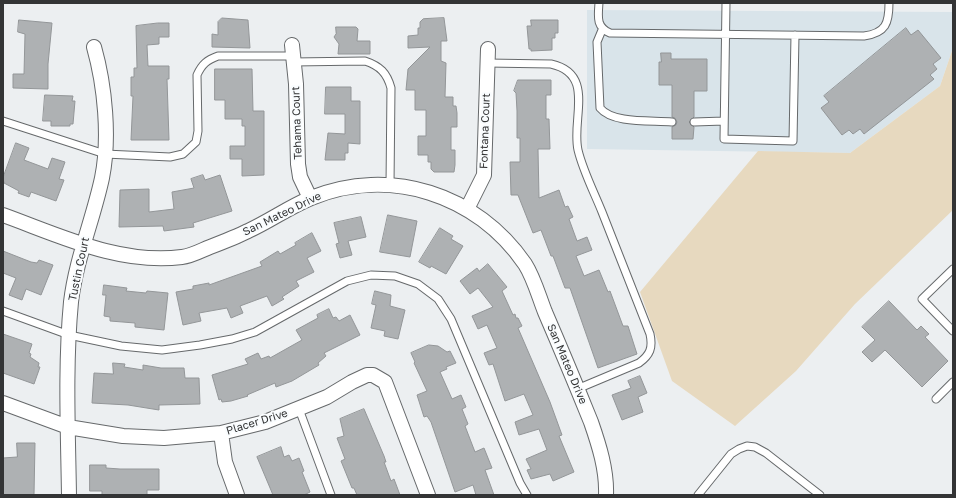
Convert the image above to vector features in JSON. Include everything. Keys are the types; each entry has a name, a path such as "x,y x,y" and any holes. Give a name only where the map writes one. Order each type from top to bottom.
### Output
{"street":[{"name":"Tustin Court","path":"69,495 68,427 71,300 83,244 102,177 106,139 102,73 94,47"},
{"name":"Fontana Court","path":"467,209 484,175 488,49"},
{"name":"Tehama Court","path":"293,54 298,164 300,177 310,198"},
{"name":"San Mateo Drive","path":"3,215 83,244 129,257 154,259 185,257 249,231 310,198 337,190 377,184 416,188 467,209 484,220 508,243 526,265 600,446 607,485 606,495"},
{"name":"Placer Drive","path":"3,403 68,427 123,436 164,438 221,433 265,422 326,397 360,377 373,375 385,382 428,495"},
{"path":"221,433 225,462 237,495"}],"lane":[{"path":"599,3 598,24 602,30 610,33 795,35 874,34 886,25 889,19 889,3"},
{"path":"726,3 724,139 793,141 795,35"},
{"path":"602,30 597,42 600,108 605,114 617,118 672,122"},
{"path":"3,121 105,154 170,157 183,154 196,142 198,131 197,75 200,68 207,60 218,56 293,54 365,61 375,64 383,70 388,78 391,88 390,185"},
{"path":"488,63 551,64 560,66 570,72 577,81 579,91 578,148 650,334 651,349 648,357 639,363 577,388"},
{"path":"694,122 724,122"},
{"path":"953,269 922,299 953,331"},
{"path":"3,311 69,335 121,346 162,350 232,339 255,332 347,281 371,275 395,276 418,284 438,299 451,319 520,483 527,495"},
{"path":"936,399 953,382"},
{"path":"299,409 331,495"},
{"path":"698,495 731,454 739,448 748,446 755,447 766,453 820,495"}],"shaded area":[{"path":"587,10 953,12 953,48 940,86 850,153 587,149"},
{"path":"953,48 953,210 855,304 796,371 735,426 672,381 640,292 758,151 850,153 940,86"}],"building":[{"path":"222,18 248,20 250,48 212,47 212,34 218,35 218,22"},
{"path":"444,18 447,41 441,41 441,61 446,63 445,97 453,97 453,106 456,106 457,113 457,127 451,127 451,150 455,150 455,165 454,172 434,172 431,169 431,162 428,162 428,155 418,155 418,136 426,136 426,110 415,110 415,90 406,90 408,69 430,47 408,48 408,36 418,35 418,28 420,28 420,22 423,19"},
{"path":"19,20 52,23 48,64 48,89 13,88 13,74 24,74 25,34 18,32"},
{"path":"531,20 558,20 558,33 555,33 555,38 552,38 552,50 531,51 531,49 529,49 527,26 531,26"},
{"path":"169,23 169,37 159,37 159,44 147,45 148,66 169,66 169,79 167,79 169,140 131,140 133,96 131,96 131,77 134,77 134,68 137,68 136,26"},
{"path":"336,27 356,27 358,29 357,41 370,41 370,54 338,54 339,44 334,37 336,34"},
{"path":"906,28 911,35 918,30 941,58 933,64 937,69 930,75 934,79 864,134 860,129 853,134 849,130 842,135 821,108 829,102 824,96"},
{"path":"661,53 671,53 671,59 707,59 707,91 694,91 694,117 689,122 694,127 693,139 672,139 672,127 676,125 677,122 675,118 672,117 672,85 659,85 659,62 661,62"},
{"path":"215,69 252,69 253,111 264,111 264,175 242,176 242,159 230,159 230,146 245,146 245,126 242,126 242,119 225,119 225,100 215,100"},
{"path":"518,80 551,80 551,95 546,95 546,119 549,119 550,149 538,149 539,198 559,190 565,207 568,206 573,217 569,219 577,241 587,237 592,250 576,256 584,276 599,270 608,292 610,291 623,326 628,326 637,354 598,368 570,288 565,288 541,230 533,233 518,195 511,195 510,162 520,162 520,138 517,138 516,93 514,91"},
{"path":"326,87 351,87 351,101 360,101 360,144 348,143 348,153 345,153 345,160 325,160 328,133 345,134 345,114 325,114"},
{"path":"45,95 73,96 72,101 75,101 73,124 70,124 70,126 51,126 51,121 43,121"},
{"path":"16,143 29,148 24,160 48,169 52,158 65,162 59,179 64,180 56,201 31,192 29,197 18,193 19,191 4,183 3,178"},
{"path":"203,175 205,180 220,175 232,211 193,223 194,227 164,231 163,226 119,227 120,190 149,189 149,212 174,209 172,192 194,188 191,179"},
{"path":"388,215 417,221 410,257 380,252"},
{"path":"361,217 366,237 348,241 352,255 340,258 336,244 339,243 334,223"},
{"path":"440,228 453,236 451,239 463,246 446,274 431,266 430,268 419,262"},
{"path":"312,233 321,251 307,258 314,272 296,281 299,286 282,297 284,299 272,306 267,296 240,306 243,313 231,318 227,308 199,313 201,321 183,325 176,292 193,289 193,286 209,283 209,285 262,266 260,262 278,251 280,254 296,245 295,243"},
{"path":"3,251 31,262 37,263 39,260 53,265 41,295 26,289 22,300 9,295 16,278 3,273"},
{"path":"488,264 507,287 502,291 513,315 515,314 522,326 518,328 550,402 562,435 559,436 574,472 553,481 550,474 531,479 527,470 531,469 526,459 547,450 539,429 519,435 515,422 533,415 524,394 505,401 493,364 489,365 484,353 497,348 487,325 478,329 472,316 493,307 478,288 470,294 460,281 477,268 479,271"},
{"path":"104,285 127,288 126,291 168,293 164,330 135,327 135,323 110,321 110,317 104,316 106,295 103,295"},
{"path":"375,291 391,295 390,306 405,310 398,339 384,336 385,331 371,328 376,305 372,304"},
{"path":"889,301 917,330 921,326 929,334 925,337 948,361 922,387 885,350 872,362 862,352 875,340 862,327"},
{"path":"329,309 333,318 336,317 339,321 350,315 360,335 324,353 326,356 318,363 319,365 292,381 276,387 275,383 247,395 248,396 231,401 222,402 221,399 219,400 212,375 248,364 245,359 258,353 261,359 269,356 270,358 302,340 296,330 318,318 317,315"},
{"path":"3,334 32,344 29,353 31,354 30,357 39,363 38,367 40,367 34,384 3,373"},
{"path":"429,345 438,346 447,352 450,351 456,363 446,367 447,369 440,372 452,399 461,395 466,407 462,409 468,424 465,426 475,452 484,448 492,468 485,470 494,495 476,495 473,485 455,492 431,422 427,416 424,417 417,395 427,391 411,353"},
{"path":"113,363 125,364 124,367 143,370 143,365 161,368 184,368 185,378 199,378 200,404 159,405 159,410 128,405 92,403 94,373 113,374"},
{"path":"640,376 647,393 638,397 643,412 622,420 612,395 631,388 628,381"},
{"path":"364,409 384,456 386,462 384,462 391,481 394,479 400,495 357,495 354,488 352,488 341,461 345,459 337,438 344,436 340,419"},
{"path":"17,443 35,443 34,495 3,495 3,458 17,457"},
{"path":"281,447 284,457 289,455 292,461 299,458 304,471 302,472 310,492 304,495 273,495 257,457"},
{"path":"90,465 106,465 106,468 120,469 159,469 159,490 147,490 147,495 102,495 102,491 90,491"}]}
